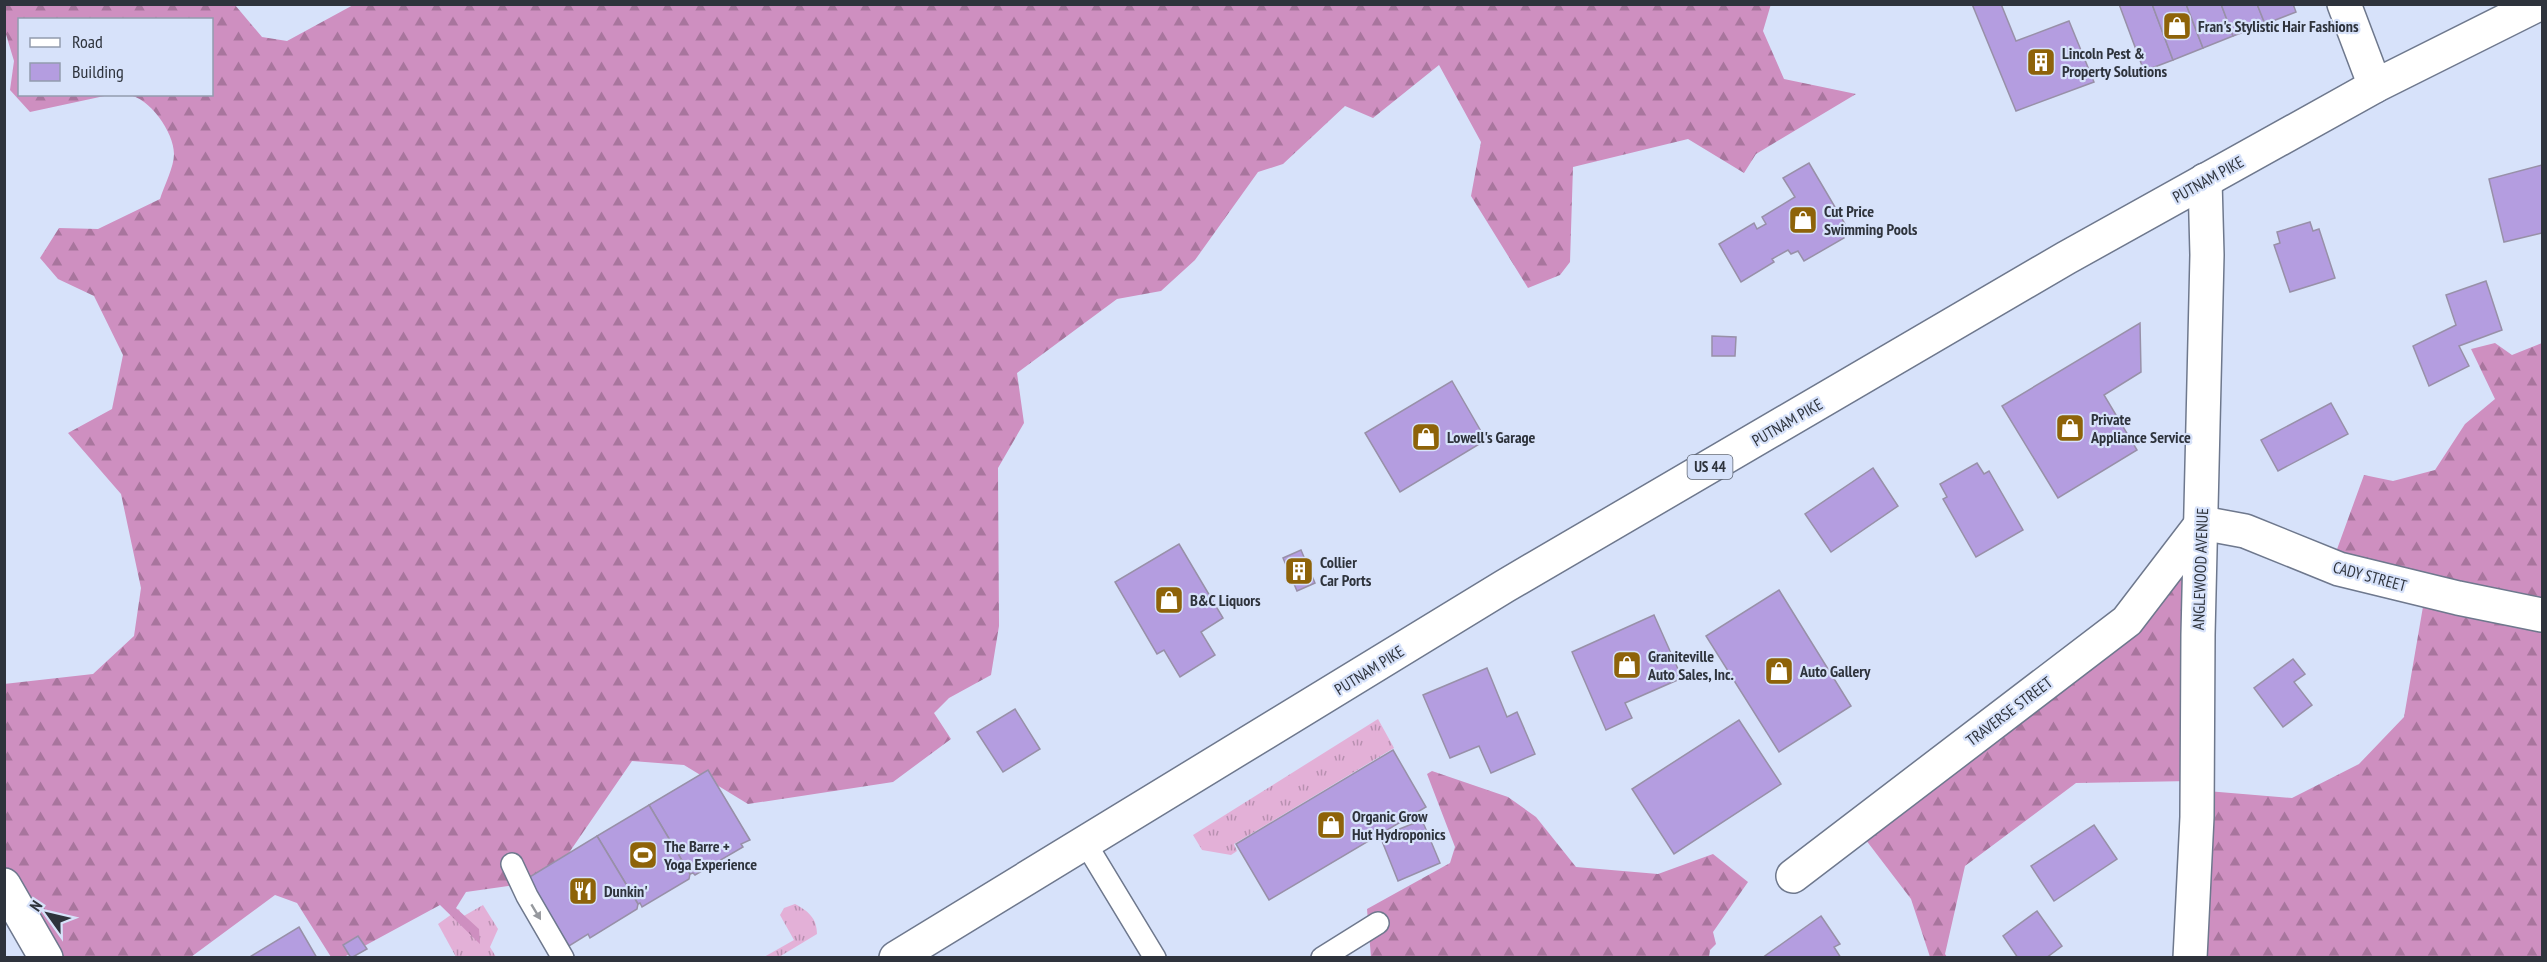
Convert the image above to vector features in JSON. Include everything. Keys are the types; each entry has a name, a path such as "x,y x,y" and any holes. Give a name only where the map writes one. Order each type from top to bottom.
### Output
{"main road":[{"path":"2344,4 2375,86"},
{"name":"PUTNAM PIKE","path":"896,957 1086,844 1505,586 2066,258 2375,86 2539,4"},
{"name":"ANGLEWOOD AVENUE","path":"2190,957 2197,817 2198,635 2207,255 2205,180"},
{"name":"CADY STREET","path":"2202,523 2245,531 2338,569 2458,598 2542,615"},
{"name":"TRAVERSE STREET","path":"1793,876 2127,621 2202,523"},
{"path":"4,885 46,957"}],"lane":[{"path":"1086,844 1155,957"},
{"path":"512,864 527,896 563,957"},
{"path":"1322,957 1378,923"}],"green space":[{"path":"355,4 1771,4 1763,31 1784,79 1856,94 1756,154 1744,173 1688,139 1573,167 1570,262 1560,275 1528,288 1471,196 1481,142 1439,65 1373,118 1345,106 1283,164 1258,172 1195,260 1161,291 1117,299 1017,373 1024,423 998,468 999,626 991,675 949,698 934,713 951,739 893,782 748,804 684,765 632,761 540,895 515,885 466,892 456,908 479,929 480,944 440,905 344,957 331,957 297,903 275,895 191,957 43,957 5,892 4,684 93,674 134,636 141,588 121,494 68,433 112,409 123,355 94,296 58,279 40,258 59,228 98,229 160,199 172,165 173,145 159,117 144,102 132,96 213,96 213,18 18,18 18,96 104,96 30,112 10,90 14,61 5,31 5,5 235,5 262,37 287,41"},
{"path":"2495,343 2512,355 2542,343 2542,957 2188,958 2195,790 2292,798 2359,764 2404,717 2425,595 2332,563 2364,475 2393,481 2435,470 2465,424 2495,399 2471,349"},
{"path":"2183,541 2192,781 2076,783 1965,866 1945,954 1947,957 1930,957 1911,899 1856,827 2121,619"},
{"path":"1378,719 1394,748 1234,844 1237,851 1231,855 1202,850 1193,835"},
{"path":"1432,771 1508,797 1536,817 1576,867 1658,874 1713,854 1748,882 1713,932 1716,944 1710,950 1709,957 1371,957 1367,909 1450,863 1455,847 1427,774"},
{"path":"795,904 811,916 817,934 779,957 764,957 794,940 780,915 784,908"},
{"path":"483,905 498,929 490,947 496,957 456,957 438,924 459,909 462,917"}],"building":[{"name":"Lincoln Pest & Property Solutions","path":"1972,4 2001,4 2016,41 2069,21 2094,82 2016,111"},
{"path":"2119,4 2152,4 2173,60 2144,71"},
{"name":"Fran's Stylistic Hair Fashions","path":"2152,4 2186,4 2203,48 2173,60"},
{"path":"2186,4 2221,4 2233,36 2203,48"},
{"path":"2221,4 2257,4 2265,24 2233,36"},
{"path":"2257,4 2293,4 2296,12 2265,24"},
{"name":"Cut Price Swimming Pools","path":"1809,163 1845,224 1839,228 1844,238 1804,261 1798,251 1791,254 1788,250 1772,259 1774,262 1741,282 1719,244 1754,223 1757,229 1766,224 1762,217 1795,197 1783,178"},
{"path":"2542,165 2542,233 2504,242 2489,179"},
{"path":"2310,222 2313,231 2319,229 2335,278 2290,292 2274,245 2280,243 2277,232"},
{"path":"2486,281 2502,330 2459,346 2469,366 2429,386 2413,346 2456,325 2446,295"},
{"name":"Private Appliance Service","path":"2140,323 2141,372 2104,395 2137,450 2058,498 2002,406"},
{"path":"1712,336 1736,337 1735,356 1712,356"},
{"name":"Lowell's Garage","path":"1452,381 1486,440 1400,492 1365,433"},
{"path":"2331,403 2348,434 2278,471 2261,440"},
{"path":"1977,463 1984,474 1989,471 2023,530 1976,557 1943,499 1947,497 1940,484"},
{"path":"1873,468 1898,506 1831,552 1805,514"},
{"name":"B&C Liquors","path":"1179,544 1223,618 1201,632 1215,655 1180,677 1164,650 1157,654 1115,582"},
{"name":"Collier Car Ports","path":"1301,550 1315,583 1297,591 1283,558"},
{"name":"Auto Gallery","path":"1779,590 1851,706 1779,752 1706,636"},
{"name":"Graniteville Auto Sales, Inc.","path":"1654,615 1682,678 1625,703 1632,718 1606,730 1572,652"},
{"path":"2293,659 2305,674 2294,682 2312,705 2283,727 2254,688"},
{"path":"1487,668 1507,717 1517,712 1535,754 1491,773 1479,746 1450,758 1423,695"},
{"path":"1015,709 1040,749 1003,772 977,732"},
{"path":"1739,720 1781,784 1674,854 1632,789"},
{"name":"Organic Grow Hut Hydroponics","path":"1393,750 1426,807 1269,900 1236,844"},
{"path":"708,770 750,840 741,844 743,847 695,875 690,874 649,805"},
{"name":"The Barre + Yoga Experience","path":"649,805 690,874 689,879 642,907 597,836"},
{"path":"1422,820 1440,863 1398,881 1382,841 1397,830"},
{"path":"2094,825 2117,859 2054,901 2031,866"},
{"name":"Dunkin'","path":"597,836 638,904 637,909 590,938 588,934 569,946 528,878"},
{"path":"2037,911 2062,946 2046,958 2018,958 2003,936"},
{"path":"1821,916 1840,944 1834,947 1841,958 1762,958"},
{"path":"299,927 317,958 248,958"},
{"path":"358,936 367,949 351,958 343,945"}],"place":[{"name":"Fran's Stylistic Hair Fashions","path":"2177,26"},
{"name":"Lincoln Pest & Property Solutions","path":"2041,62"},
{"name":"Cut Price Swimming Pools","path":"1803,220"},
{"name":"Private Appliance Service","path":"2070,428"},
{"name":"Lowell's Garage","path":"1426,437"},
{"name":"Collier Car Ports","path":"1299,571"},
{"name":"B&C Liquors","path":"1169,600"},
{"name":"Graniteville Auto Sales, Inc.","path":"1627,665"},
{"name":"Auto Gallery","path":"1779,671"},
{"name":"Organic Grow Hut Hydroponics","path":"1331,825"},
{"name":"The Barre + Yoga Experience","path":"643,855"},
{"name":"Dunkin'","path":"583,891"}]}
